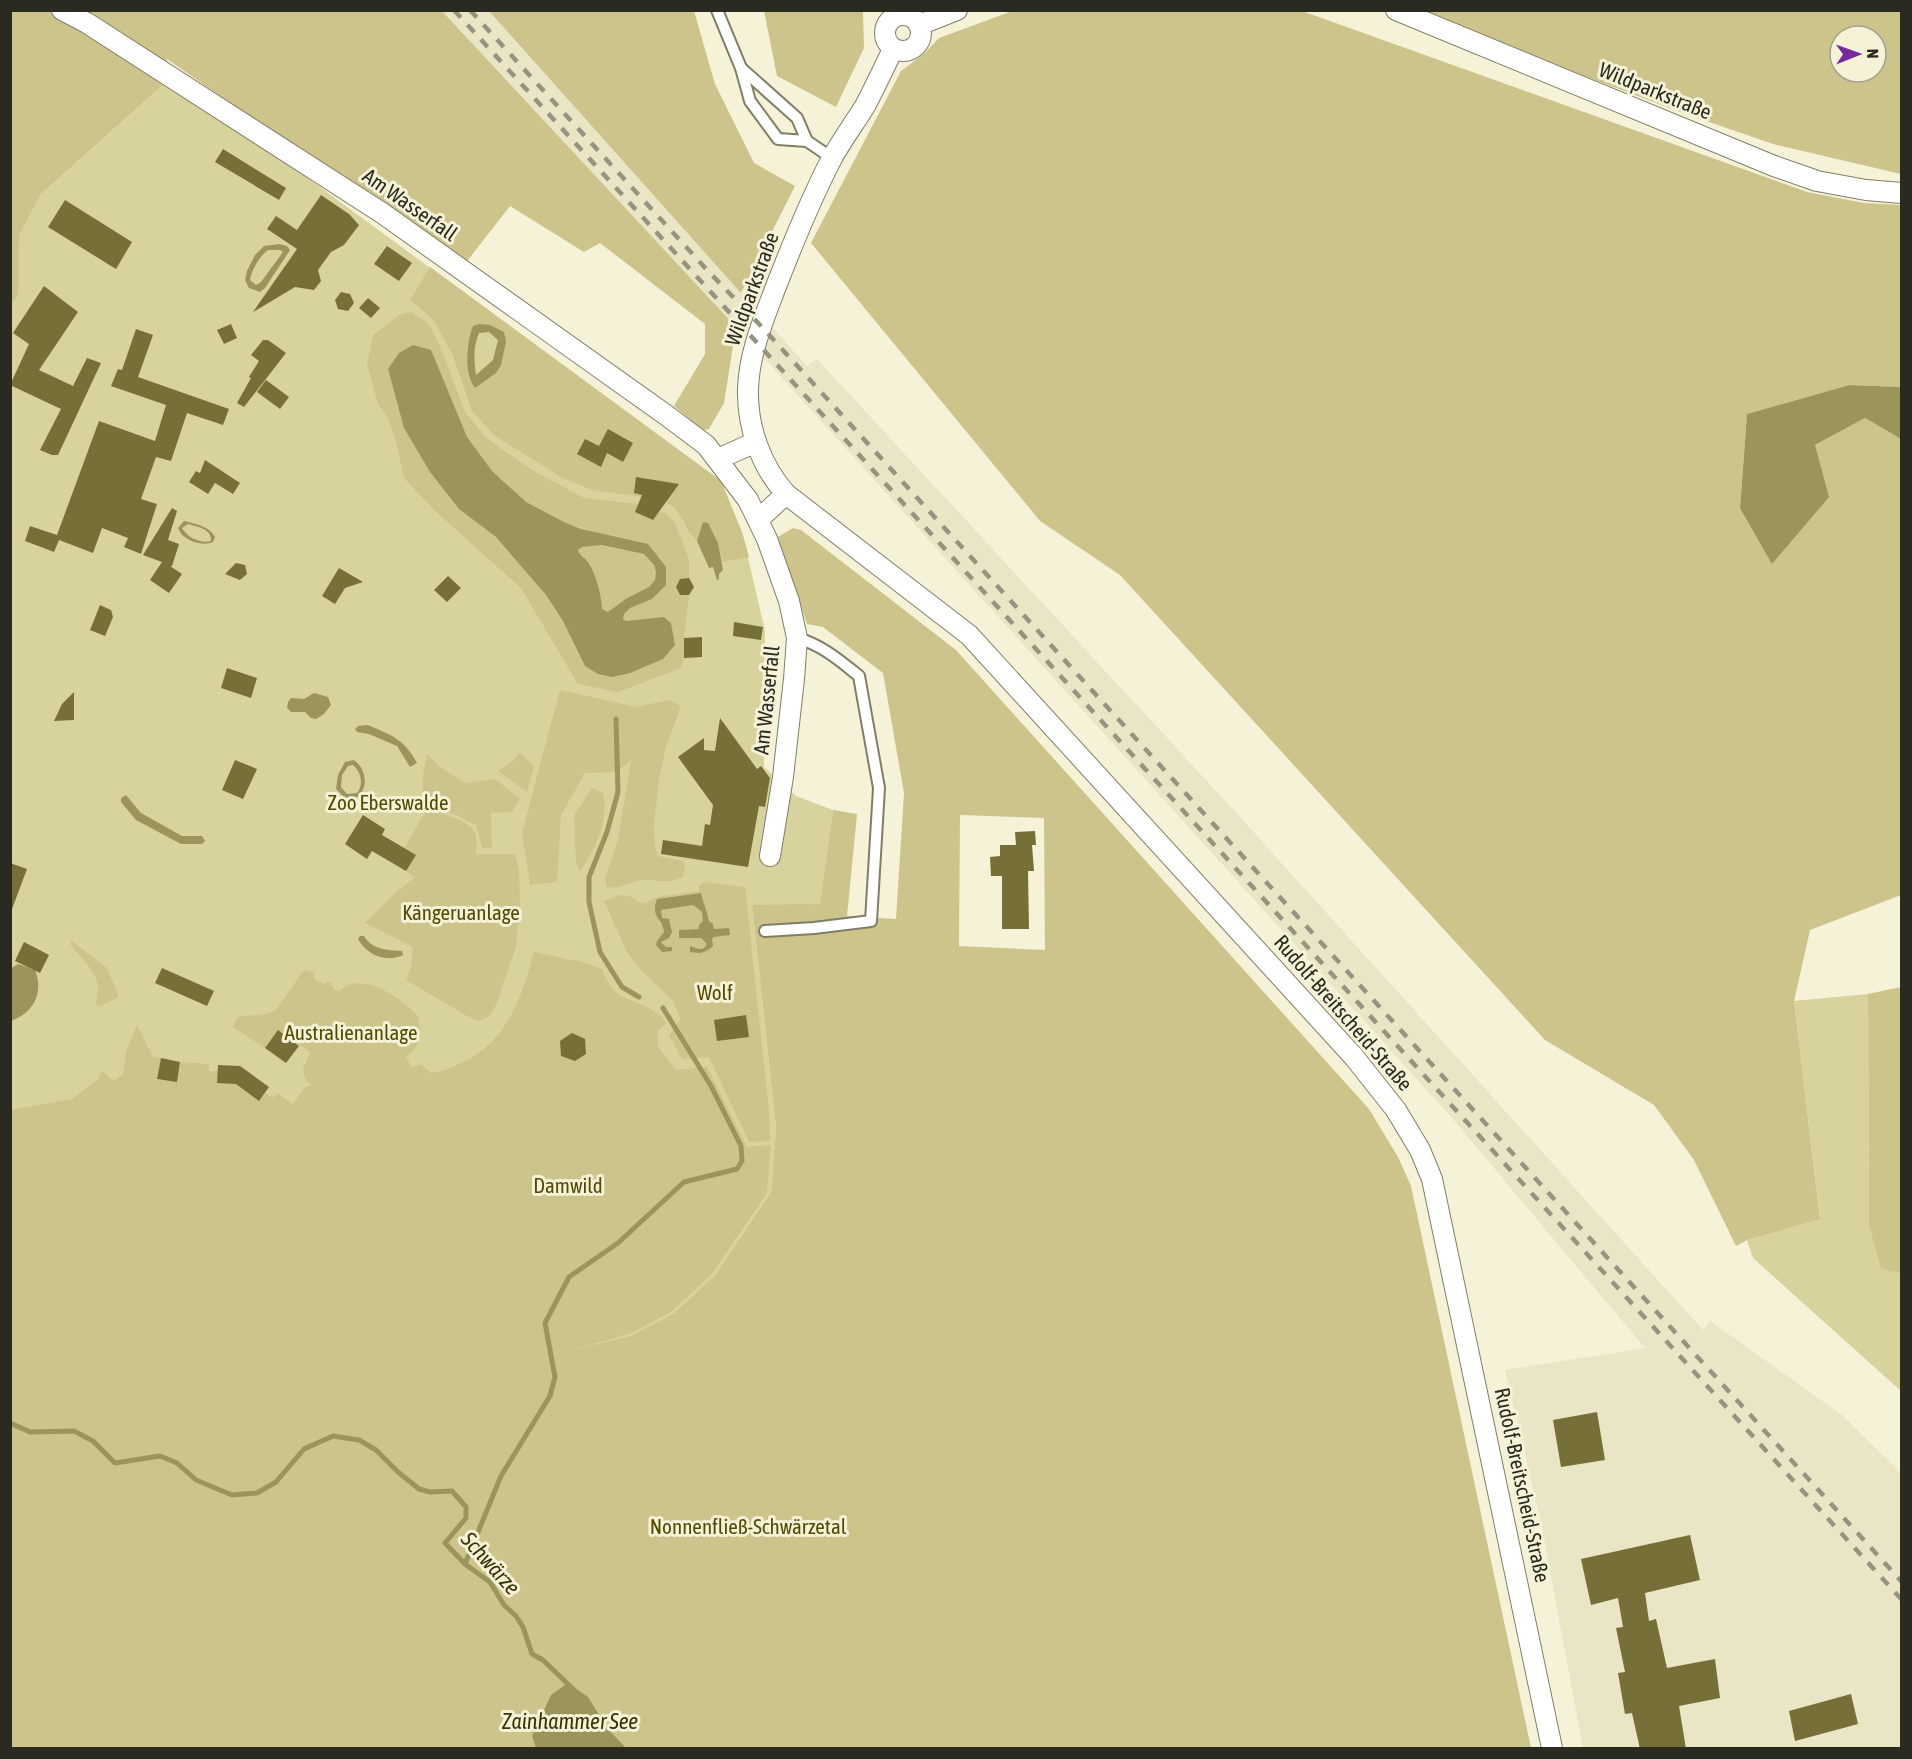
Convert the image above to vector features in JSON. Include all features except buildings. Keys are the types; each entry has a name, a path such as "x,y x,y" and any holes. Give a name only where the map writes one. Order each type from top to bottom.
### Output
{"street":[{"name":"Am Wasserfall","path":"62,10 87,22 382,213 666,415 706,445 718,459 759,519 789,601 797,638 783,777 770,856"},
{"path":"919,25 957,10"},
{"name":"Wildparkstraße","path":"1396,10 1774,166 1817,181 1866,190 1902,193"},
{"path":"888,15 906,15 914,18 919,25 921,35 914,48 904,52 888,44 885,31 888,15"},
{"name":"Wildparkstraße","path":"838,534 786,494 772,477 756,442 750,418 748,390 756,341 784,264 832,158 865,106 894,49"},
{"path":"718,459 756,442"},
{"path":"748,500 772,477"},
{"path":"759,519 786,494"},
{"name":"Rudolf-Breitscheid-Straße","path":"838,534 969,635 1354,1057 1396,1110 1420,1150 1432,1179 1510,1539 1552,1749"}],"lane":[{"path":"717,10 741,68 750,101 778,139 807,141 832,158"},
{"path":"741,68 797,118 807,141"},
{"path":"765,931 870,921 879,788 859,676 813,642 797,638"}],"shaded area":[{"path":"441,11 489,11 807,366 817,359 1230,806 1703,1330 1710,1321 1842,1415 1901,1473 1901,1748 1583,1748 1541,1523 1505,1370 1645,1348 1451,1117 736,327"}],"green space":[{"path":"441,10 736,327 724,403 709,429 703,430 674,406 705,354 705,324 600,243 584,252 510,206 464,265 167,59 163,85 41,194 19,235 18,295 11,305 11,11"},
{"path":"1015,10 1302,11 1807,192 1864,203 1901,205 1901,387 1849,385 1747,414 1740,508 1815,445 1865,418 1901,439 1901,895 1810,930 1794,1001 1820,1219 1747,1240 1736,1246 1694,1160 1654,1105 1545,1040 1120,575 1040,521 811,243 901,71 925,53 939,38"},
{"name":"Zoo Eberswalde","path":"11,11 23,227 41,194 163,85 272,152 721,481 743,536 765,631 764,767 796,796 833,810 820,905 752,905 776,1128 771,1192 715,1275 674,1313 637,1333 1194,1748 467,1748 11,1140 10,305 18,295"},
{"path":"489,11 694,11 715,84 754,163 795,186 741,293"},
{"path":"764,11 863,12 864,48 836,107 777,76"},
{"path":"1410,11 1901,11 1901,174 1773,144 1683,113"},
{"path":"430,267 721,481 742,532 749,557 722,562 718,543 700,536 697,541 688,531 674,507 659,499 592,490 561,477 494,435 472,411 452,353 433,319 410,300","holes":["479,324 506,342 499,368 475,388 470,376 466,348"]},
{"path":"411,312 428,323 439,344 465,412 486,438 532,470 584,498 638,504 667,514 675,523 689,559 689,578 680,579 676,587 680,595 689,595 684,658 681,668 618,692 578,684 521,588 435,511 404,478 396,441 387,416 378,404 367,364 373,335 399,315","holes":["431,351 467,437 492,471 526,502 564,522 660,557 652,599 630,608 624,614 623,619 626,621 664,617 671,623 675,645 585,666 563,621 546,595 496,537 459,509 430,472 404,428 388,369"]},
{"path":"793,528 801,530 956,650 1369,1109 1398,1157 1411,1186 1531,1748 626,1748 608,1729 588,1697 532,1736 536,1748 11,1748 10,1110 72,1099 98,1079 102,1071 114,1081 123,1074 126,1052 137,1025 153,1057 161,1058 157,1079 177,1082 180,1062 209,1064 209,1071 241,1072 241,1066 251,1074 247,1079 249,1093 259,1101 265,1093 273,1098 277,1093 293,1104 304,1088 313,1085 306,1081 303,1070 310,1052 278,1031 265,1048 233,1027 238,1017 275,1011 304,970 314,972 314,979 325,984 330,981 334,990 340,991 349,985 359,983 381,989 402,1002 418,1016 419,1022 418,1043 406,1056 411,1067 421,1065 432,1073 444,1070 478,1053 502,1030 518,1001 534,952 586,963 602,969 610,985 619,994 661,1016 666,1023 658,1031 657,1045 676,1070 707,1067 747,1147 771,1145 767,1193 711,1275 671,1312 629,1334 568,1351 631,1336 674,1313 715,1275 771,1192 776,1128 752,905 820,904 833,810 857,814 847,916 896,919 904,793 883,673 823,627 807,624 778,537","holes":["960,815 1044,818 1045,950 959,946"]},
{"path":"602,545 644,554 654,565 656,572 655,580 649,587 627,598 608,612 602,609 593,571 578,549"},
{"path":"560,690 636,707 669,700 681,706 666,747 659,780 654,824 655,849 658,856 682,861 685,865 683,877 672,881 640,880 617,887 607,887 605,879 618,839 631,760 614,771 585,773 561,815 557,882 530,885 522,833"},
{"path":"520,753 534,766 527,792 498,771"},
{"path":"427,754 440,767 465,783 495,779 520,799 512,812 491,813 492,848 482,848 476,825 449,812 426,807 423,774"},
{"path":"592,788 603,793 603,824 596,844 580,871 576,862 574,816"},
{"name":"Kängeruanlage","path":"427,809 468,824 476,836 476,854 515,854 519,871 520,900 516,947 496,1005 488,1017 479,1021 406,980 411,967 413,947 365,923 415,877 406,871 416,855 404,848"},
{"name":"Wolf","path":"704,882 745,887 769,1111 770,1141 749,1142 709,1057 682,1059 669,1035 681,1019 672,1000 643,972 627,952 604,901 619,895 631,896 637,902 645,903 657,897 699,891 699,886","holes":["701,893 713,928 729,935 714,937 706,952 690,946 699,948 706,946 708,944 701,938 679,938 679,930 700,929 703,921 702,912 693,905 660,910 661,918 671,924 671,930 670,935 661,942 666,947 656,945 664,932 664,927 659,922 657,899"]},
{"path":"72,941 107,968 119,997 99,1007 95,1005 98,995 96,979 88,965 70,944"},
{"path":"1902,987 1901,1273 1881,1269 1869,1226 1868,994"},
{"path":"1868,994 1869,1226 1881,1268 1901,1273 1901,1391 1753,1258 1747,1240 1820,1218 1794,1001"}],"water":[{"path":"279,244 287,246 290,250 260,292 249,288 245,280 255,255 264,246","holes":["268,250 283,252 261,282 256,285 250,280 259,260"]},
{"path":"490,325 504,332 506,342 501,365 496,373 475,388 471,382 467,358 473,326","holes":["489,332 498,340 493,360 476,375 474,354 479,333"]},
{"path":"413,345 431,350 467,437 492,471 526,502 581,529 648,544 666,567 666,585 652,599 630,608 624,614 623,619 626,621 664,617 671,623 675,645 663,659 630,673 612,677 598,674 585,666 563,621 546,595 496,537 459,509 430,472 404,428 388,369 399,353","holes":["602,545 644,554 654,565 655,580 649,587 627,598 608,612 602,609 593,571 578,550 582,547"]},
{"path":"1849,385 1901,387 1901,439 1865,418 1815,445 1829,497 1772,564 1740,508 1747,414"},
{"path":"184,521 198,524 215,537 213,542 198,543 183,536 178,528","holes":["188,524 207,531 211,541 203,542 187,534 182,528"]},
{"path":"703,522 708,523 718,543 723,570 717,580 713,567 709,568 697,541"},
{"path":"314,693 328,697 331,705 324,714 316,719 311,718 305,712 291,712 287,708 291,698 304,699"},
{"path":"368,725 397,739 407,748 417,763 410,767 397,746 369,734 357,732 355,729 358,726"},
{"path":"354,760 361,768 365,778 364,788 358,797 345,798 336,789 338,775 345,762","holes":["353,765 361,778 360,786 357,793 347,794 341,787 342,775 348,766"]},
{"path":"126,795 141,813 182,836 202,836 205,841 202,844 181,844 136,820 121,802 121,798"},
{"path":"701,893 709,921 713,924 714,929 729,928 730,935 714,937 713,946 705,952 690,952 690,946 699,949 704,948 707,944 701,938 679,938 679,930 699,929 703,921 702,912 693,905 661,910 662,918 669,919 672,932 669,938 661,942 666,947 672,947 672,951 662,952 656,945 664,932 655,910 657,899"},
{"path":"364,936 376,947 402,951 403,955 390,958 378,956 362,945 358,939"},
{"path":"18,964 35,970 38,986 35,1001 31,1007 11,1021 10,969"},
{"name":"Zainhammer See","path":"568,1683 588,1697 608,1729 626,1748 536,1748 532,1736 551,1695"}],"waterway":[{"path":"616,719 618,792 607,832 589,877 589,902 600,952 622,987 639,997"},
{"path":"465,1564 501,1476 550,1396 555,1377 545,1323 569,1277 618,1243 684,1182 737,1169 742,1161 741,1146 711,1086 663,1008"},
{"name":"Schwärze","path":"10,1423 30,1432 74,1431 93,1441 115,1463 160,1456 177,1463 196,1480 232,1495 257,1493 276,1482 304,1449 333,1436 359,1440 376,1450 419,1489 430,1492 452,1491 466,1507 466,1518 445,1543 465,1564 490,1582 504,1605 516,1616 523,1627 532,1654 543,1660 573,1689"}],"railway":[{"path":"454,10 1902,1600"},
{"path":"470,10 761,326 1902,1582"}],"park label":[{"name":"Australienanlage","path":"351,1033"},
{"name":"Damwild","path":"568,1186"},
{"name":"Nonnenfließ-Schwärzetal","path":"748,1527"}]}
